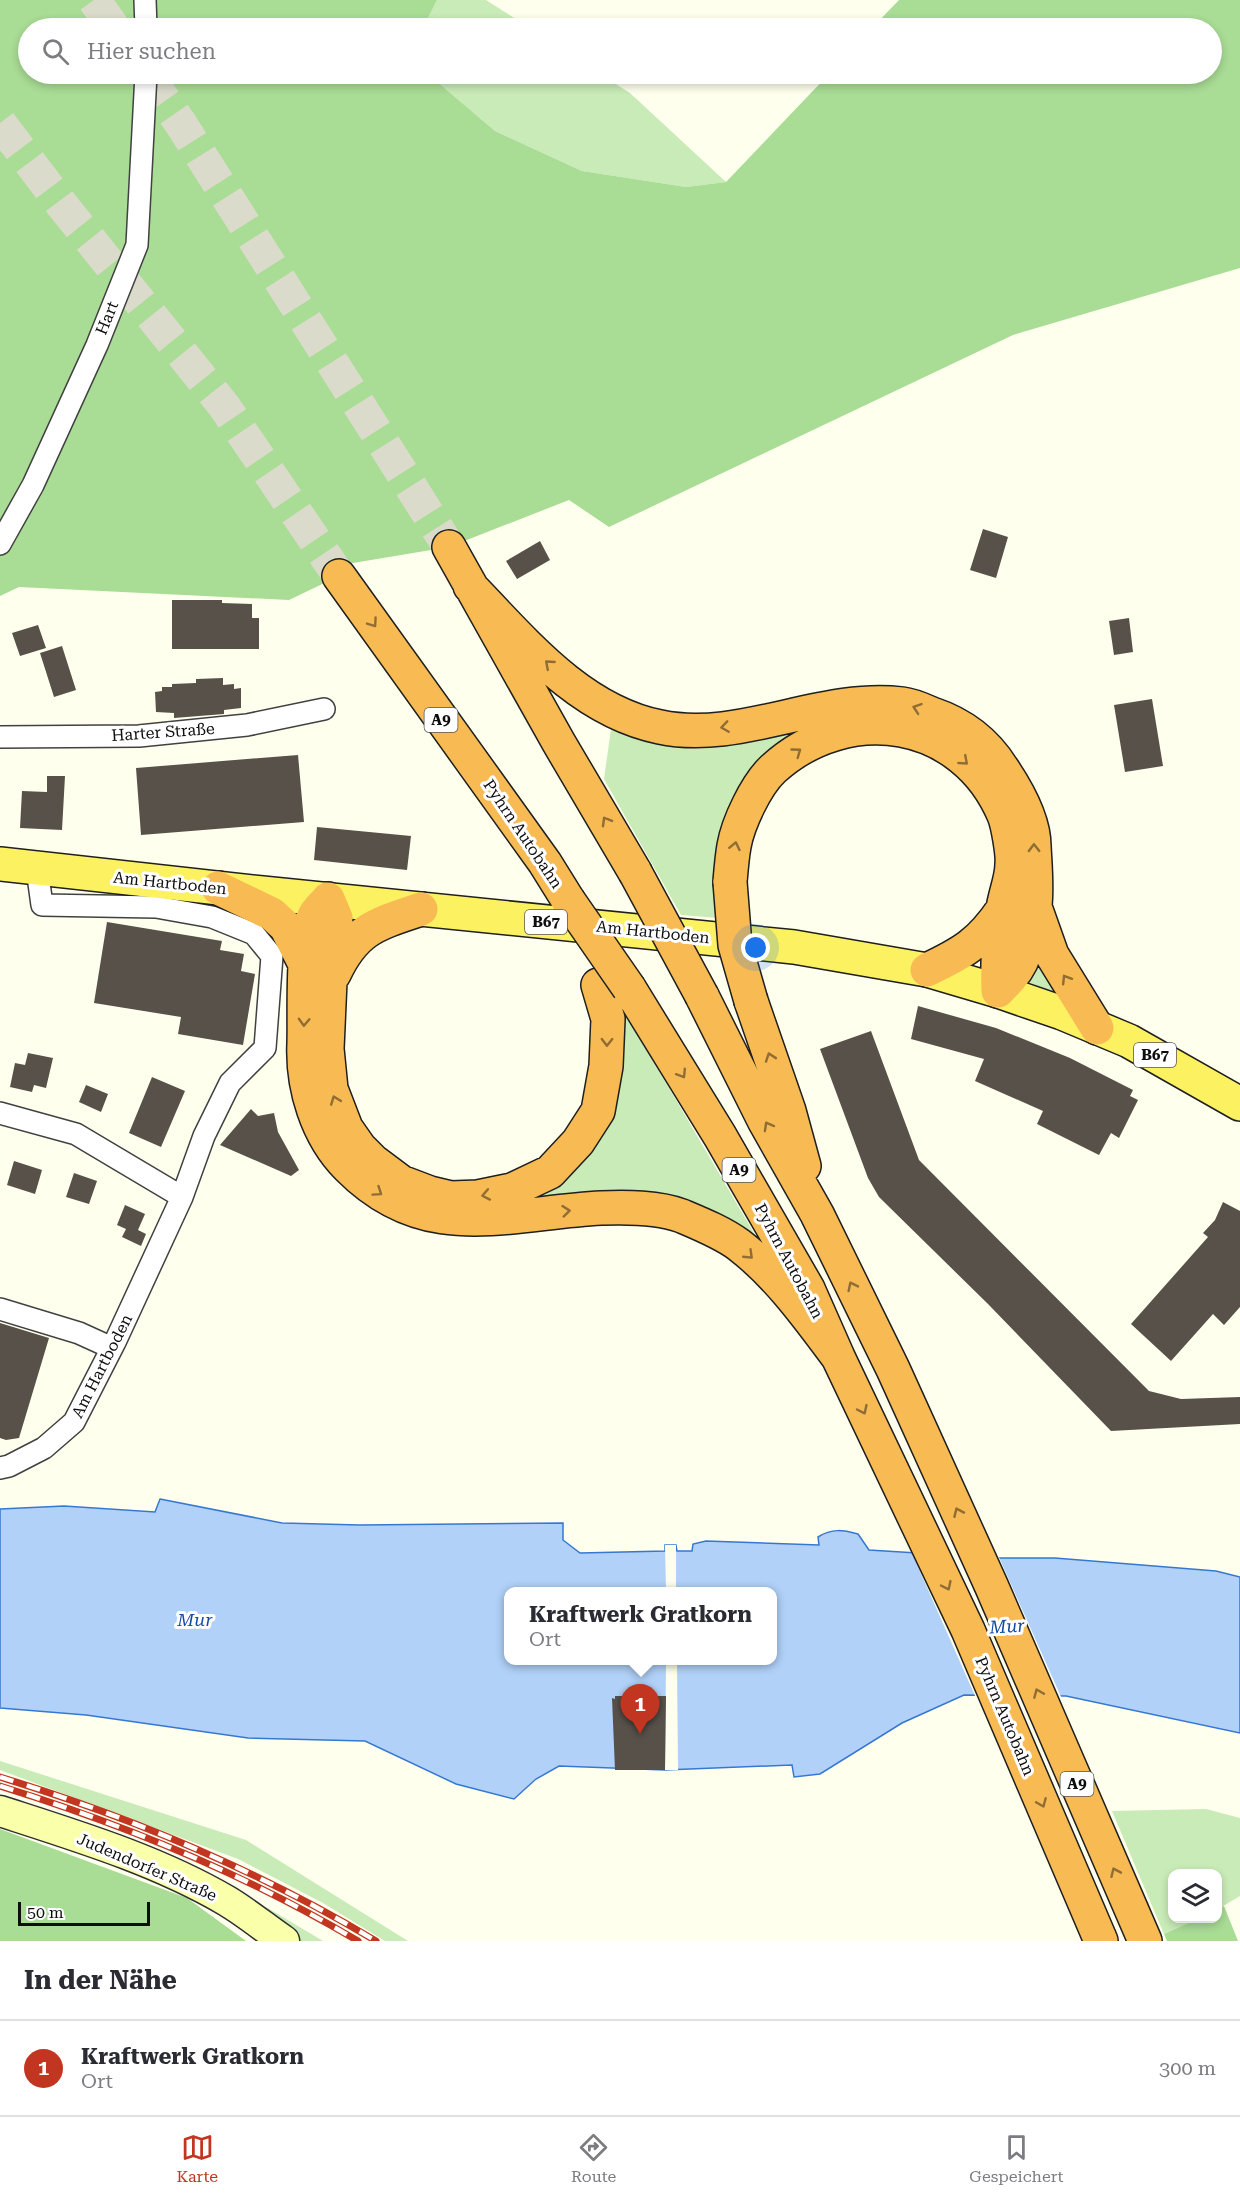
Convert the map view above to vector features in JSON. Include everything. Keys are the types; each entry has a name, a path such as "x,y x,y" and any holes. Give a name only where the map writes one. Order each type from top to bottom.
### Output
{"highway":[{"name":"A9","path":"449,547 635,872 702,996 765,1122 817,1214 893,1370 991,1586 1142,1933"},
{"name":"Pyhrn Autobahn","path":"339,576 545,863 568,900 614,987 720,1136 808,1289 968,1630 1101,1941"},
{"path":"470,586 528,647 588,698 624,716 660,727 692,730 723,728 830,706 866,703 904,704 964,727 981,740 997,759 1024,806 1034,838 1035,907 1022,961 998,991"},
{"path":"817,1214 789,1111 751,1001 735,945 730,882 734,843 750,801 772,770 810,742 849,729 893,727 933,739 956,754 975,771 1005,816 1012,864 1003,909 997,963 998,991"},
{"path":"218,888 272,914 286,927 318,972"},
{"path":"328,899 314,916 308,936 318,972 331,1089 346,1128 360,1148 401,1182 430,1193 451,1198 478,1197 512,1190 550,1172 578,1142 598,1110 606,1066 608,1019 614,987"},
{"path":"1035,907 1052,955 1097,1028"},
{"path":"421,909 374,926 352,942 343,954 318,972 303,1051 309,1097 325,1135 339,1158 379,1194 405,1207 430,1215 489,1221 569,1210 622,1207 679,1215 709,1228 738,1245 794,1298 838,1357"},
{"path":"927,970 970,947 988,930 1003,909"}],"main road":[{"name":"Am Hartboden","path":"0,864 794,947 927,970 1062,1012 1129,1041 1240,1104"},
{"name":"Judendorfer Straße","path":"0,1811 96,1842 170,1873 227,1901 284,1941"}],"street":[{"path":"145,0 146,18"},
{"name":"Hart","path":"0,544 33,486 97,345 137,245 145,84"},
{"name":"Harter Straße","path":"0,736 139,736 247,725 324,709"},
{"name":"Am Hartboden","path":"0,1468 9,1466 44,1448 74,1422 112,1348 182,1197 204,1136 230,1083 265,1048 273,956 254,934 212,917 156,908 42,904 38,869"},
{"path":"0,1113 76,1134 182,1197"},
{"path":"0,1309 80,1333 112,1348"}],"green space":[{"path":"0,0 437,0 428,18 18,18 18,84 440,84 495,131 582,171 686,187 726,182 819,84 1222,84 1222,18 882,18 899,0 1240,0 1240,268 1013,335 609,527 569,500 449,547 347,564 339,576 289,600 19,587 0,596"},
{"path":"437,0 486,0 514,18 428,18"},
{"path":"440,84 616,84 630,93 726,182 686,187 582,171 495,131"},
{"path":"809,720 959,746 793,739 718,918 681,915 604,779 612,722"},
{"path":"326,921 326,965 318,1054 323,1098 342,1138 375,1174 403,1192 433,1202 465,1206 497,1203 527,1193 556,1177 594,1137 610,1097 616,1044 608,990 614,994 758,1240 751,1243 697,1210 662,1200 600,1198 486,1211 455,1211 424,1206 396,1197 370,1180 347,1156 336,1139 327,1120 316,1081 313,1046 314,992 320,925"},
{"path":"1034,945 1058,995 1024,980"},
{"path":"0,1761 246,1840 408,1941 385,1941 323,1903 238,1859 0,1770"},
{"path":"1206,1809 1240,1818 1240,1896 1222,1907 1222,1869 1168,1869 1168,1923 1188,1923 1164,1934 1112,1811"},
{"path":"0,1829 187,1898 246,1941 0,1941"},
{"path":"1224,1906 1238,1941 1167,1941 1164,1934 1188,1923 1222,1923 1222,1907"},
{"path":"266,1907 323,1941 292,1941"}],"water":[{"name":"Mur","path":"160,1499 282,1523 360,1525 563,1523 563,1540 580,1553 665,1551 665,1545 676,1545 677,1551 692,1551 693,1544 706,1541 819,1545 818,1537 828,1532 842,1531 858,1534 869,1550 998,1558 1055,1558 1216,1571 1240,1577 1240,1733 1066,1696 964,1695 902,1723 820,1774 794,1777 792,1765 665,1770 559,1766 536,1779 514,1799 456,1784 365,1741 248,1738 86,1715 0,1708 0,1509 64,1506 155,1512"}],"pier":[{"path":"665,1545 676,1545 676,1587 666,1587"},
{"path":"910,1549 954,1552 956,1555 955,1552 998,1555 1062,1699 976,1698"},
{"path":"666,1665 677,1665 678,1770 665,1770"}],"building":[{"path":"983,529 1008,537 996,578 970,570"},
{"path":"540,541 550,560 517,579 506,561"},
{"path":"172,600 222,600 222,603 252,604 252,618 259,618 259,649 172,649"},
{"path":"1129,618 1133,652 1114,655 1109,621"},
{"path":"38,625 46,648 20,656 12,633"},
{"path":"62,646 76,690 54,697 40,653"},
{"path":"223,678 223,685 234,684 234,689 241,688 241,708 224,710 224,714 174,718 174,713 156,712 155,692 162,691 162,687 172,687 172,684 196,683 196,679"},
{"path":"1152,699 1163,766 1125,772 1114,705"},
{"path":"298,755 304,822 141,835 136,768"},
{"path":"47,776 65,776 62,830 20,828 22,791 47,792"},
{"path":"317,827 411,836 407,870 314,860"},
{"path":"107,922 222,941 220,950 244,954 241,971 255,974 243,1045 178,1034 181,1017 94,1003"},
{"path":"918,1006 996,1028 1070,1058 1133,1090 1130,1096 1138,1100 1119,1138 1111,1133 1099,1155 1037,1124 1043,1111 975,1081 984,1059 911,1039"},
{"path":"871,1031 919,1160 1149,1391 1181,1399 1240,1397 1240,1424 1111,1431 988,1304 879,1197 868,1178 820,1049"},
{"path":"28,1053 53,1058 46,1088 34,1085 32,1092 10,1087 15,1063 25,1065"},
{"path":"152,1077 185,1091 161,1147 129,1133"},
{"path":"86,1085 108,1094 101,1112 79,1102"},
{"path":"251,1109 258,1116 274,1113 278,1132 299,1170 291,1176 220,1145"},
{"path":"14,1161 42,1170 35,1194 7,1185"},
{"path":"74,1173 97,1181 89,1204 66,1197"},
{"path":"1223,1202 1240,1211 1240,1307 1224,1325 1213,1314 1171,1361 1131,1324 1208,1237 1203,1233 1215,1220"},
{"path":"125,1205 145,1214 138,1230 146,1234 141,1246 122,1237 126,1229 117,1225"},
{"path":"0,1323 49,1338 19,1438 6,1440 0,1438"},
{"path":"615,1696 666,1696 665,1770 615,1770 612,1698 615,1699"}],"tunnel":[{"path":"94,0 107,18"},
{"path":"153,84 181,124 449,547"},
{"path":"0,123 62,205 224,406 339,576"}],"railway":[{"path":"0,1777 98,1810 193,1848 286,1891 376,1941"},
{"path":"0,1786 92,1817 184,1853 273,1894 358,1941"}],"place":[{"name":"Kraftwerk Gratkorn","path":"640,1734"}]}
